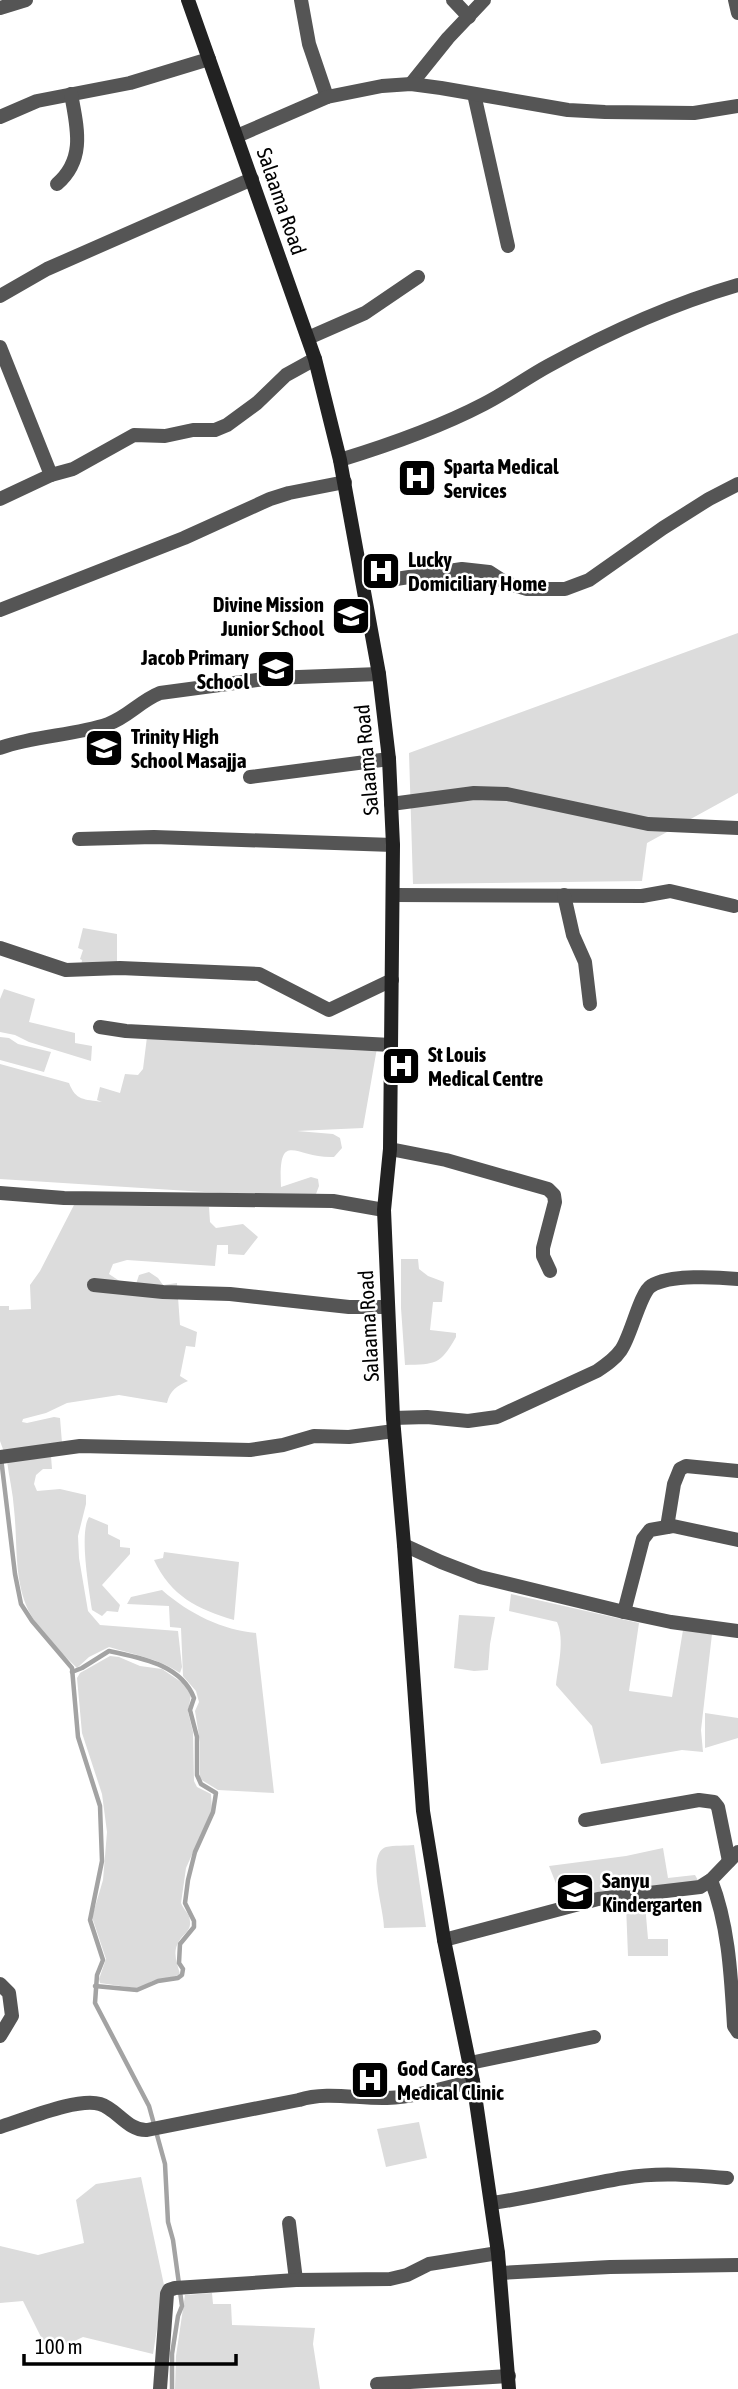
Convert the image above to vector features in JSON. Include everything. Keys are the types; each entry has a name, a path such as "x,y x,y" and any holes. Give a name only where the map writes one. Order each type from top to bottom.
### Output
{"main road":[{"name":"Salaama Road","path":"188,0 315,359 345,482 379,674 389,759 394,895 390,1149 384,1210 394,1425 423,1811 444,1940 470,2063 492,2203 509,2383"}],"street":[{"path":"0,8 26,0"},
{"path":"301,0 309,44 327,97"},
{"path":"453,0 469,17"},
{"path":"411,84 448,37 484,0"},
{"path":"735,0 738,13"},
{"path":"0,117 37,101 130,83 209,59"},
{"path":"237,136 327,97 382,86 411,84 568,110 694,113 738,106"},
{"path":"57,184 71,166 79,143 71,94"},
{"path":"474,94 508,246"},
{"path":"0,296 47,269 252,179"},
{"path":"308,338 365,313 418,277"},
{"path":"340,460 387,445 484,404 545,367 636,322 699,296 738,285"},
{"path":"0,346 51,475"},
{"path":"0,499 51,475 79,467 134,435 165,436 193,430 215,430 227,425 257,404 286,375 315,359"},
{"path":"0,610 106,569 270,499 345,482"},
{"path":"363,584 462,569 489,572 506,583 527,590 565,589 589,580 709,499 738,484"},
{"path":"0,748 105,726 160,693 272,678 379,674"},
{"path":"250,777 389,759"},
{"path":"391,804 474,793 507,794 648,824 738,828"},
{"path":"79,839 154,837 393,845"},
{"path":"394,895 642,896 670,891 734,906"},
{"path":"564,895 573,935 585,962 590,1004"},
{"path":"0,948 66,970 120,968 259,974 329,1010 392,980"},
{"path":"100,1027 126,1031 391,1045"},
{"path":"390,1149 446,1160 548,1189 554,1195 555,1202 544,1240 543,1255 550,1271"},
{"path":"0,1193 64,1198 333,1201 384,1210"},
{"path":"5,1457 80,1446 250,1450 283,1445 314,1436 349,1437 426,1417 468,1420 497,1417 610,1363 629,1336 645,1292 651,1286 682,1279 715,1276 738,1279"},
{"path":"94,1285 163,1292 230,1294 337,1306 388,1307"},
{"path":"667,1527 674,1484 680,1469 686,1466 738,1471"},
{"path":"624,1612 643,1539 650,1530 667,1527 738,1540"},
{"path":"404,1545 480,1577 671,1622 738,1631"},
{"path":"444,1940 598,1899 694,1888 711,1880 734,1856 714,1802 699,1800 585,1820"},
{"path":"711,1880 719,1901 730,1962 734,2026 738,2032"},
{"path":"0,1983 9,1993 12,2016 0,2036"},
{"path":"470,2063 594,2037"},
{"path":"0,2127 82,2102 102,2104 136,2129 154,2129 313,2095 390,2098 473,2081"},
{"path":"492,2203 643,2176 727,2178"},
{"path":"289,2223 296,2280"},
{"path":"160,2389 169,2290 181,2286 296,2280 390,2279 407,2275 429,2264 498,2253"},
{"path":"500,2273 610,2267 738,2265"},
{"path":"377,2384 509,2383"}],"shaded area":[{"path":"738,633 738,793 647,843 642,881 413,884 409,753"},
{"path":"83,928 117,934 117,967 80,972 83,950 78,948"},
{"path":"4,989 35,999 29,1022 75,1033 75,1043 92,1046 91,1061 0,1032 0,999"},
{"path":"0,1037 51,1052 44,1072 0,1060"},
{"path":"147,1037 377,1048 363,1128 297,1131 333,1134 340,1138 342,1148 334,1157 292,1150 286,1152 281,1169 281,1187 311,1177 318,1179 316,1194 306,1196 266,1196 0,1179 0,1064 69,1083 78,1096 102,1102 97,1100 100,1087 120,1093 125,1074 138,1075 143,1069"},
{"path":"74,1205 209,1207 210,1222 216,1228 243,1224 258,1237 244,1255 228,1254 228,1245 217,1245 215,1266 127,1260 113,1264 109,1274 121,1282 136,1284 139,1275 149,1272 163,1285 177,1283 180,1325 197,1332 195,1347 186,1346 180,1376 188,1381 174,1389 167,1403 119,1395 67,1403 46,1413 23,1419 22,1422 27,1423 60,1418 62,1443 4,1452 0,1441 0,1306 9,1306 9,1310 31,1309 30,1285"},
{"path":"401,1259 418,1259 419,1269 444,1282 442,1302 433,1302 430,1330 456,1333 456,1337 446,1353 431,1363 405,1365"},
{"path":"51,1456 52,1469 43,1469 36,1475 34,1484 37,1491 60,1489 86,1495 78,1536 88,1611 100,1625 178,1631 182,1667 180,1673 154,1660 109,1647 89,1657 77,1668 35,1623 21,1590 7,1461"},
{"path":"89,1517 108,1525 108,1534 120,1540 120,1547 130,1548 130,1554 102,1585 120,1605 118,1612 107,1611 102,1616 92,1610 87,1576 85,1535"},
{"path":"164,1552 239,1562 234,1620 197,1606 177,1592 154,1560 163,1558"},
{"path":"162,1590 207,1619 256,1633 274,1793 218,1790 200,1779 200,1742 195,1711 199,1702 196,1691 183,1676 181,1628 170,1627 169,1606 127,1604 131,1597"},
{"path":"511,1594 639,1623 629,1691 672,1697 683,1630 712,1634 701,1730 703,1752 682,1750 601,1764 592,1726 556,1685 561,1645 557,1622 509,1611"},
{"path":"459,1615 495,1617 488,1670 454,1668"},
{"path":"110,1656 140,1666 162,1669 187,1686 191,1695 188,1712 193,1732 194,1781 197,1787 211,1794 212,1810 186,1868 181,1903 189,1916 190,1925 176,1949 180,1974 152,1981 141,1988 100,1983 106,1959 92,1917 103,1880 107,1832 102,1794 82,1733 77,1678 80,1673"},
{"path":"705,1713 738,1718 738,1738 705,1748"},
{"path":"414,1845 426,1927 384,1928 376,1871 377,1860 386,1847"},
{"path":"663,1848 668,1878 695,1875 700,1884 608,1890 557,1901 557,1886 549,1866 626,1856"},
{"path":"645,1904 648,1939 668,1939 668,1956 628,1956 626,1905"},
{"path":"419,2122 427,2158 386,2167 377,2129"},
{"path":"141,2177 164,2285 153,2354 83,2337 49,2353 23,2301 0,2303 0,2246 38,2255 84,2243 76,2200 96,2184"},
{"path":"212,2293 213,2304 231,2304 232,2325 315,2328 313,2344 320,2389 175,2389 176,2356 185,2295"}],"waterway":[{"path":"1,1458 21,1604 72,1668 78,1737 100,1806 102,1861 90,1920 103,1960 97,1975 95,2003 149,2106 165,2164 168,2222 182,2306 172,2354 172,2389"},
{"path":"72,1672 109,1651 158,1664 180,1677 194,1698 190,1710 197,1737 197,1775 201,1784 216,1793 213,1812 195,1852 188,1880 185,1903 194,1921 194,1927 180,1944 179,1963 183,1969 182,1975 137,1990 95,1986"}],"place":[{"name":"Sparta Medical Services","path":"417,478"},
{"name":"Lucky Domiciliary Home","path":"381,571"},
{"name":"Divine Mission Junior School","path":"351,616"},
{"name":"Jacob Primary School","path":"276,669"},
{"name":"Trinity High School Masajja","path":"104,748"},
{"name":"St Louis Medical Centre","path":"401,1066"},
{"name":"Sanyu Kindergarten","path":"575,1892"},
{"name":"God Cares Medical Clinic","path":"370,2080"}]}
